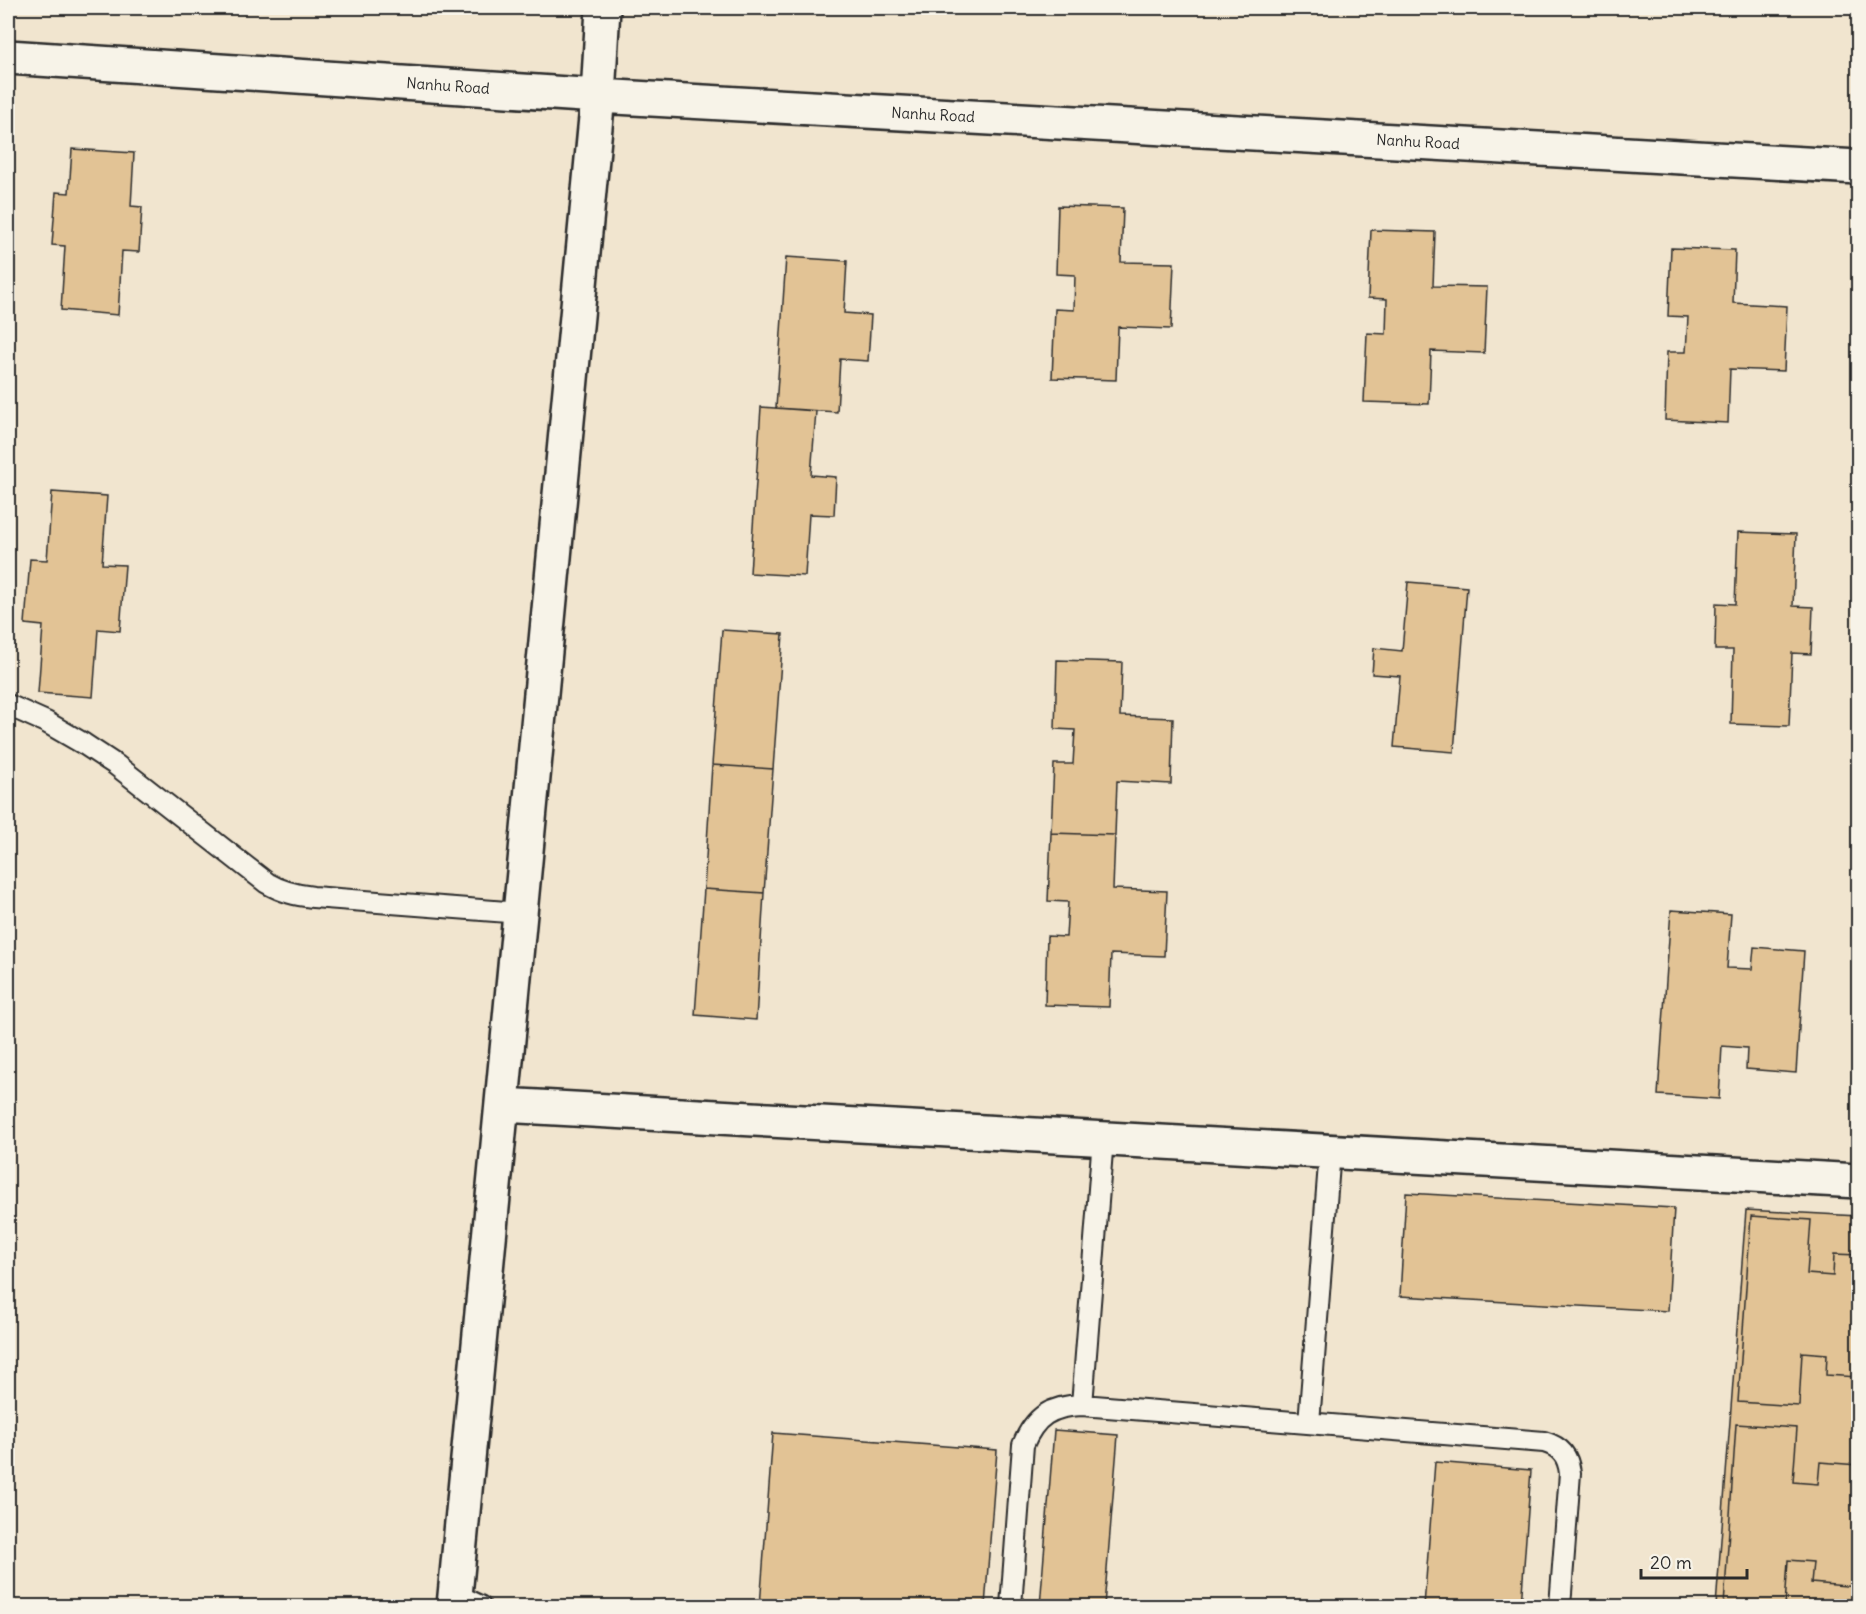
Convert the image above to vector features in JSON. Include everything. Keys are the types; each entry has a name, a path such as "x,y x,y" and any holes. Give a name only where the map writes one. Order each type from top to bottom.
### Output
{"street":[{"path":"463,1602 502,1105 597,96 603,8"},
{"name":"Nanhu Road","path":"8,57 597,96 1858,167"},
{"path":"502,1105 1858,1181"}],"lane":[{"path":"8,705 46,722 116,765 267,883 281,891 296,896 520,913"},
{"path":"1082,1405 1103,1138"},
{"path":"1309,1423 1330,1151"},
{"path":"1011,1606 1023,1445 1029,1431 1039,1419 1052,1410 1082,1405 1533,1441 1555,1445 1563,1451 1569,1461 1570,1473 1560,1606"}],"building":[{"path":"72,149 134,153 131,206 142,207 139,252 122,251 118,315 61,310 65,246 52,245 56,192 69,193"},
{"path":"1058,206 1123,208 1121,262 1174,263 1171,329 1118,327 1116,380 1052,378 1055,309 1074,310 1075,275 1056,274"},
{"path":"1371,230 1435,232 1433,286 1487,287 1484,353 1431,351 1429,404 1364,402 1367,333 1386,334 1387,299 1368,298"},
{"path":"1671,248 1735,250 1733,303 1787,306 1784,371 1730,369 1728,423 1665,420 1667,352 1686,352 1688,317 1668,316"},
{"path":"786,257 847,261 844,313 871,315 868,361 840,359 837,412 776,408"},
{"path":"761,407 816,411 811,475 836,477 834,515 809,514 805,576 750,573"},
{"path":"52,492 107,496 102,564 125,565 120,631 98,629 93,697 38,693 43,626 25,624 30,559 47,560"},
{"path":"1738,532 1796,534 1793,606 1813,607 1811,654 1792,653 1789,726 1731,724 1733,650 1715,650 1716,603 1735,604"},
{"path":"1408,582 1467,587 1454,752 1394,747 1400,676 1372,674 1374,648 1402,651"},
{"path":"722,630 783,634 773,769 712,765"},
{"path":"1057,660 1122,662 1120,716 1173,718 1171,784 1117,781 1115,835 1051,833 1054,764 1073,764 1075,730 1055,729"},
{"path":"712,765 773,769 764,893 704,889"},
{"path":"1051,833 1115,835 1113,889 1167,891 1164,956 1111,954 1109,1007 1045,1005 1047,936 1066,937 1068,902 1048,901"},
{"path":"704,889 764,893 756,1020 695,1015"},
{"path":"1671,910 1731,914 1727,968 1752,969 1754,947 1804,951 1796,1073 1746,1069 1747,1048 1722,1046 1719,1099 1658,1095"},
{"path":"1406,1193 1674,1208 1668,1311 1400,1296"},
{"path":"1746,1210 1858,1216 1858,1606 1716,1606"},
{"path":"1751,1216 1811,1220 1807,1274 1833,1276 1834,1254 1858,1255 1858,1377 1826,1375 1827,1354 1802,1352 1799,1406 1738,1402"},
{"path":"1736,1424 1797,1428 1793,1482 1818,1484 1820,1462 1858,1465 1858,1587 1811,1583 1813,1562 1788,1560 1785,1606 1724,1606"},
{"path":"1054,1430 1118,1435 1104,1606 1040,1606"},
{"path":"773,1433 997,1450 985,1606 760,1606"},
{"path":"1435,1462 1531,1470 1521,1606 1424,1606"}]}
